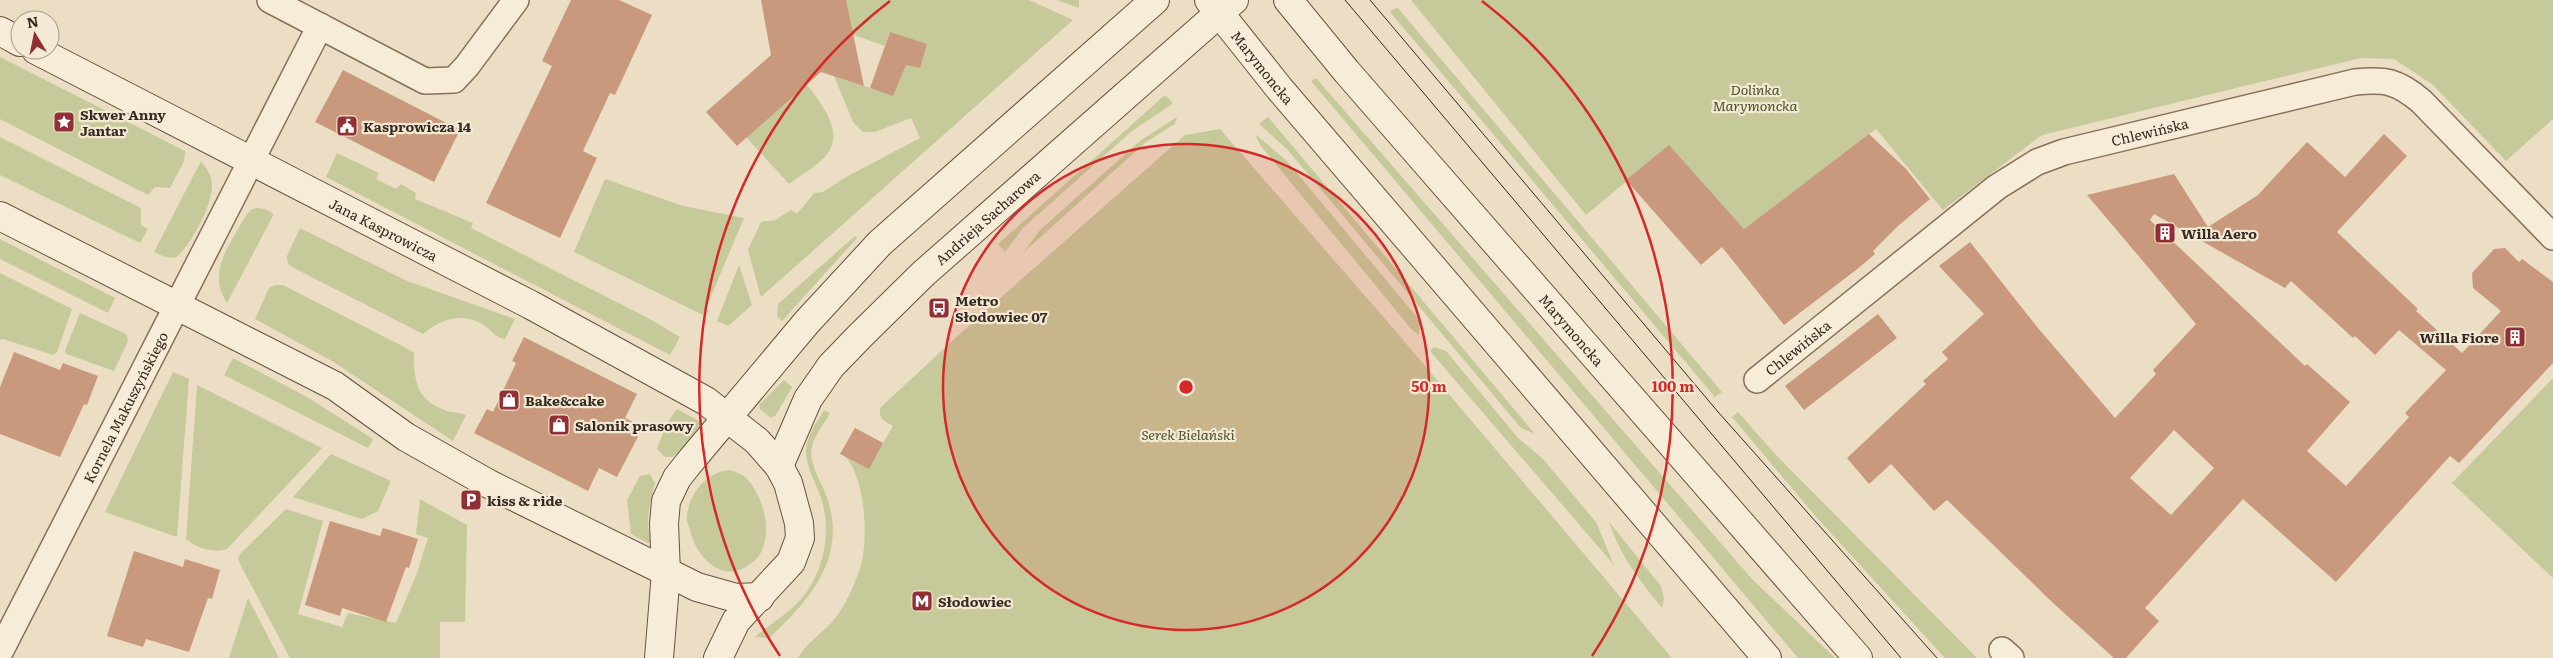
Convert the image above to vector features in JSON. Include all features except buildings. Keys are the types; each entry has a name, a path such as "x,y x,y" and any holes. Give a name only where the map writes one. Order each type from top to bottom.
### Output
{"street":[{"path":"270,0 425,81 454,80 467,66 516,0"},
{"path":"659,658 666,572 664,524 666,501 677,478 807,322 880,243 1155,0"},
{"name":"Marymoncka","path":"1288,0 1347,72 1858,658"},
{"name":"Marymoncka","path":"1220,4 1279,88 1767,658"},
{"name":"Andrieja Sacharowa","path":"779,466 808,399 818,383 850,346 923,274 1220,4"},
{"name":"Kornela Makuszyńskiego","path":"0,652 178,306 249,161 320,26"},
{"name":"Jana Kasprowicza","path":"55,60 531,305 706,401 728,416"},
{"name":"Chlewińska","path":"1757,380 1997,187 2037,162 2064,152 2354,82 2389,81 2407,90 2421,101 2553,237"},
{"path":"0,216 335,386 406,437 489,484 666,572 716,594 736,598 760,597"},
{"path":"718,658 736,621 791,562 800,538 794,499 779,466 757,441 728,416"}],"green space":[{"path":"844,0 1029,0 1073,20 761,297 748,250 761,222 775,220 791,210 797,214 814,193 823,192 846,177 920,138 911,118 875,132 863,132 853,122 834,76 893,95 906,64 926,45 889,33 885,46 851,34"},
{"path":"1056,0 1079,0 1079,8"},
{"name":"Dolinka Marymoncka","path":"1411,0 2553,0 2553,119 2506,161 2433,85 2394,59 2361,58 2042,135 1943,210 1876,129 1744,229 1669,146 1586,215"},
{"path":"1397,7 1722,392 1715,397 1390,12"},
{"path":"0,57 185,151 184,161 170,188 155,187 148,195 0,119"},
{"path":"1316,78 1752,579 1835,658 1798,658 1311,81"},
{"path":"806,84 818,99 832,126 832,144 828,153 820,162 789,184 746,137"},
{"path":"1165,95 1173,103 1171,105 1132,131 1023,228 1005,252 998,244"},
{"path":"1177,117 1175,124 1146,142 1024,252 1040,230 1141,140"},
{"path":"1268,117 1535,434 1521,428 1287,149 1259,124"},
{"name":"Serek Bielański","path":"1220,129 1393,328 1672,658 798,658 839,613 858,575 862,561 865,535 863,503 855,473 849,461 841,453 855,428 883,443 893,426 881,418 880,408 964,330 1185,135"},
{"path":"1255,134 1287,161 1417,317 1420,323 1419,335 1412,330 1260,145"},
{"path":"0,137 141,208 141,225 148,229 140,243 0,175"},
{"path":"337,153 379,173 376,179 396,189 401,184 416,193 415,199 473,223 471,228 648,318 680,337 670,355 326,177"},
{"path":"201,161 209,172 212,181 209,203 205,214 194,236 181,253 175,258 165,257 154,252"},
{"path":"605,179 683,206 744,218 703,315 574,252"},
{"path":"252,209 265,209 274,214 227,303 221,291 219,280 223,258 246,215"},
{"path":"300,228 407,281 515,319 505,339 497,336 477,321 461,318 437,324 423,334 288,264 287,256"},
{"path":"855,236 857,238 782,321 777,316 778,304"},
{"path":"0,239 115,298 108,313 0,259"},
{"path":"739,265 752,305 728,326 717,321"},
{"path":"0,273 72,309 57,352 53,355 3,339 0,340"},
{"path":"275,285 283,285 414,353 416,381 423,395 437,407 466,415 453,441 332,361 255,319 269,288"},
{"path":"80,313 126,334 128,341 114,371 66,354 65,351"},
{"path":"1434,347 1446,351 1518,438 1543,459 1596,522 1614,565 1430,351"},
{"path":"233,358 307,397 373,439 368,448 224,375"},
{"path":"173,372 189,379 177,537 105,512"},
{"path":"2553,378 2553,578 2452,483"},
{"path":"784,380 792,387 776,415 771,418 760,409 759,405"},
{"path":"197,385 322,448 227,549 216,551 196,545 186,539"},
{"path":"677,409 706,425 706,427 672,457 665,457 657,449 667,423"},
{"path":"824,410 830,413 815,439 811,453 813,466 826,495 832,517 833,538 829,557 811,592 798,608 769,638 755,637 801,599 815,577 824,551 826,524 824,510 809,469 806,446"},
{"path":"1738,412 1774,453 1977,658 1945,658 1818,519 1732,417"},
{"path":"331,454 391,481 378,511 362,519 293,497"},
{"path":"730,470 744,476 759,497 763,508 766,533 760,554 753,562 743,569 732,571 723,570 706,560 694,541 687,518 691,499 701,485 714,474"},
{"path":"650,474 655,483 649,512 648,527 651,542 648,543 631,534 627,500 640,476"},
{"path":"420,499 467,525 465,622 440,622 440,658 290,658 240,564 238,558 241,553 286,509 323,521 298,614 342,627 348,613 396,623 417,573 428,538 416,534"},
{"path":"1609,522 1661,586 1664,598 1662,608 1638,578 1625,557"},
{"path":"248,598 279,658 229,658"}],"tram line":[{"path":"1345,0 1901,658"},
{"path":"1370,0 1719,413 1937,658"}],"place":[{"name":"Skwer Anny Jantar","path":"64,122"},
{"name":"Kasprowicza 14","path":"347,126"},
{"name":"Willa Aero","path":"2165,233"},
{"name":"Metro Słodowiec 07","path":"939,308"},
{"name":"Willa Fiore","path":"2515,337"},
{"name":"Bake&cake","path":"509,400"},
{"name":"Salonik prasowy","path":"559,425"},
{"name":"kiss & ride","path":"471,500"},
{"name":"Słodowiec","path":"922,601"}]}
